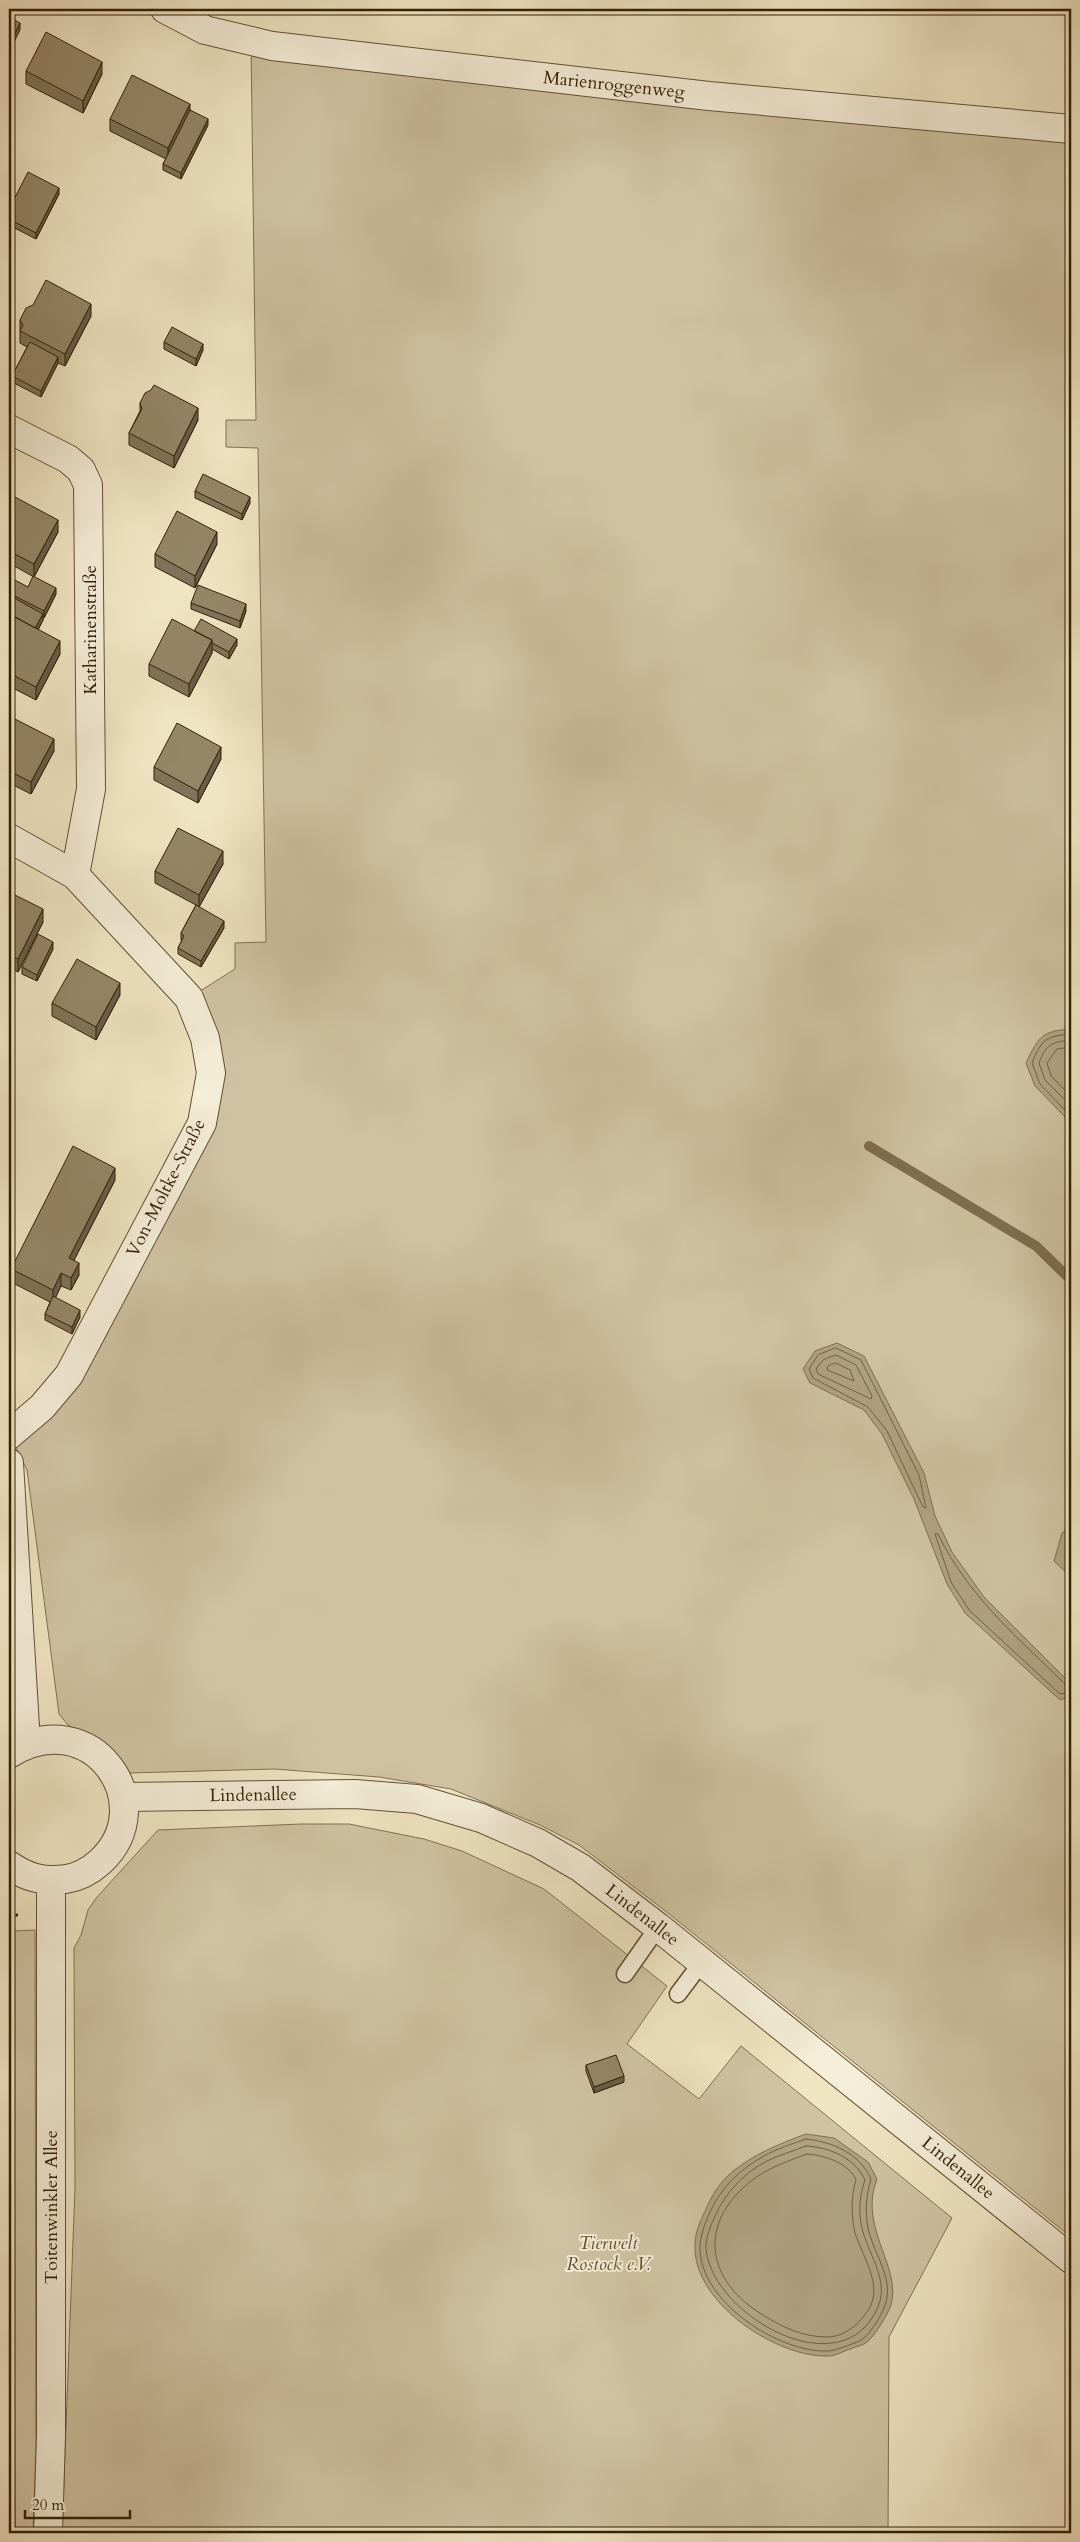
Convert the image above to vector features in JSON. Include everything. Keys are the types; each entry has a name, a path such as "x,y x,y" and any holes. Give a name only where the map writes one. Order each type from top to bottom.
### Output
{"street":[{"name":"Marienroggenweg","path":"164,9 205,30 272,46 708,96 1071,129"},
{"name":"Katharinenstraße","path":"9,429 68,459 81,470 88,485 91,789 75,875"},
{"name":"Von-Moltke-Straße","path":"9,838 75,875 190,998 205,1038 211,1073 202,1123 70,1375 42,1407 9,1435"},
{"path":"9,1464 17,1749 43,1739 61,1739 78,1744 94,1752 107,1764 117,1780 122,1797 124,1818 118,1838 107,1856 91,1870 72,1878 51,1881 34,1879 9,1865"},
{"name":"Lindenallee","path":"122,1797 355,1794 417,1799 481,1818 538,1843 581,1868 658,1927 1071,2259"},
{"name":"Toitenwinkler Allee","path":"48,2533 51,2436 51,1881"}],"lane":[{"path":"625,1974 658,1927"},
{"path":"678,1994 702,1962"}],"green space":[{"path":"251,43 1071,129 1071,2237 668,1913 579,1845 540,1825 451,1789 379,1777 274,1769 129,1773 90,1739 68,1725 59,1714 27,1470 10,1435 42,1407 202,1123 189,998 235,969 235,943 266,942 258,448 226,447 226,420 256,420"},
{"name":"Tierwelt Rostock e.V.","path":"301,1824 349,1824 424,1839 462,1851 544,1889 667,1986 627,2044 699,2099 741,2046 952,2218 889,2337 888,2533 62,2533 75,2188 74,1948 81,1935 88,1910 97,1897 158,1830"},
{"path":"35,1930 36,2449 33,2533 15,2533 13,1931"}],"water":[{"path":"1071,1029 1071,1118 1064,1116 1035,1086 1026,1063 1034,1047 1043,1037 1054,1031"},
{"path":"837,1343 864,1356 924,1473 935,1516 952,1552 984,1597 1070,1683 1071,1696 1060,1700 965,1613 947,1584 914,1499 882,1434 864,1410 810,1383 803,1369 815,1351"},
{"path":"1071,1527 1071,1577 1054,1561 1062,1533"},
{"path":"806,2134 834,2138 868,2162 877,2179 872,2198 873,2216 892,2283 892,2299 887,2314 873,2336 864,2344 831,2356 808,2354 786,2348 764,2338 743,2324 724,2308 709,2289 699,2269 695,2249 696,2233 708,2204 720,2184 740,2166 758,2155"}],"building":[{"path":"9,17 20,23 9,45"},
{"path":"46,32 102,62 83,101 26,71"},
{"path":"132,75 190,104 168,148 110,119"},
{"path":"190,110 208,119 181,173 163,164"},
{"path":"28,172 59,188 36,233 9,219 9,209"},
{"path":"46,280 91,304 65,354 20,331 23,325 20,320 26,308 33,305"},
{"path":"172,327 203,344 196,359 164,342"},
{"path":"30,342 58,357 41,391 12,376"},
{"path":"154,385 198,408 174,456 129,433 142,409 140,403 145,393 151,390"},
{"path":"203,474 250,497 242,514 195,491"},
{"path":"15,497 58,520 34,564 9,551 9,508"},
{"path":"177,511 217,532 195,576 155,554"},
{"path":"33,576 56,588 44,611 9,593 11,578 28,587"},
{"path":"198,585 246,604 240,621 191,603"},
{"path":"9,595 43,614 35,628 15,617 14,619 9,617"},
{"path":"15,617 60,641 36,687 9,673 9,628"},
{"path":"172,619 212,640 189,684 149,664"},
{"path":"201,619 237,639 229,652 212,643 212,640 194,631"},
{"path":"13,718 54,739 31,782 9,771 9,727"},
{"path":"177,723 221,747 198,791 154,767"},
{"path":"178,828 223,851 199,895 155,871"},
{"path":"9,892 43,909 18,959 9,954"},
{"path":"196,905 224,921 201,961 178,948 184,936 181,933"},
{"path":"38,934 53,942 37,975 22,967"},
{"path":"77,959 120,983 96,1027 52,1003"},
{"path":"73,1146 115,1168 69,1258 79,1263 71,1278 61,1273 53,1290 11,1269"},
{"path":"53,1296 80,1310 72,1327 45,1314"},
{"path":"616,2055 624,2076 594,2087 586,2065"}],"waterway":[{"path":"869,1146 1036,1246 1071,1280"}]}
